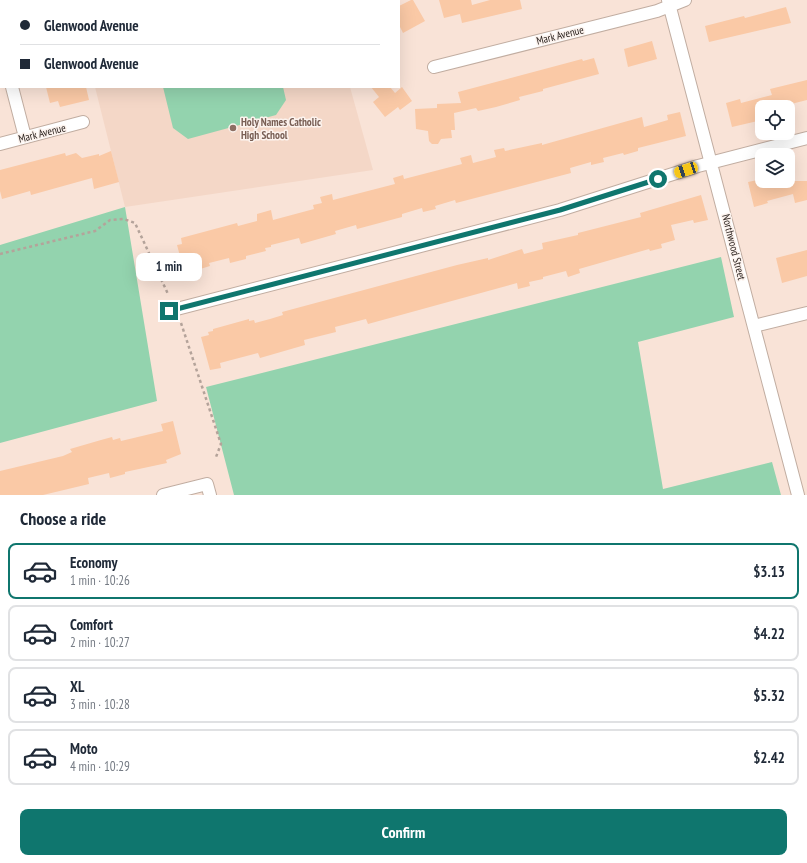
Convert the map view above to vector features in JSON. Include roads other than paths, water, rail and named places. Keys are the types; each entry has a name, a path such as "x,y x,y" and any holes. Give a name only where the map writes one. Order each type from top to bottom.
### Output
{"street":[{"name":"Mark Avenue","path":"434,67 657,12 669,3 685,0"},
{"name":"Northwood Street","path":"669,3 754,326 800,492"},
{"path":"12,88 25,138"},
{"name":"Mark Avenue","path":"0,144 83,122"},
{"path":"169,311 560,210 712,162 807,138"},
{"path":"754,326 807,313"},
{"path":"162,495 208,489"}],"place":[{"name":"Holy Names Catholic High School","path":"233,128"}]}
